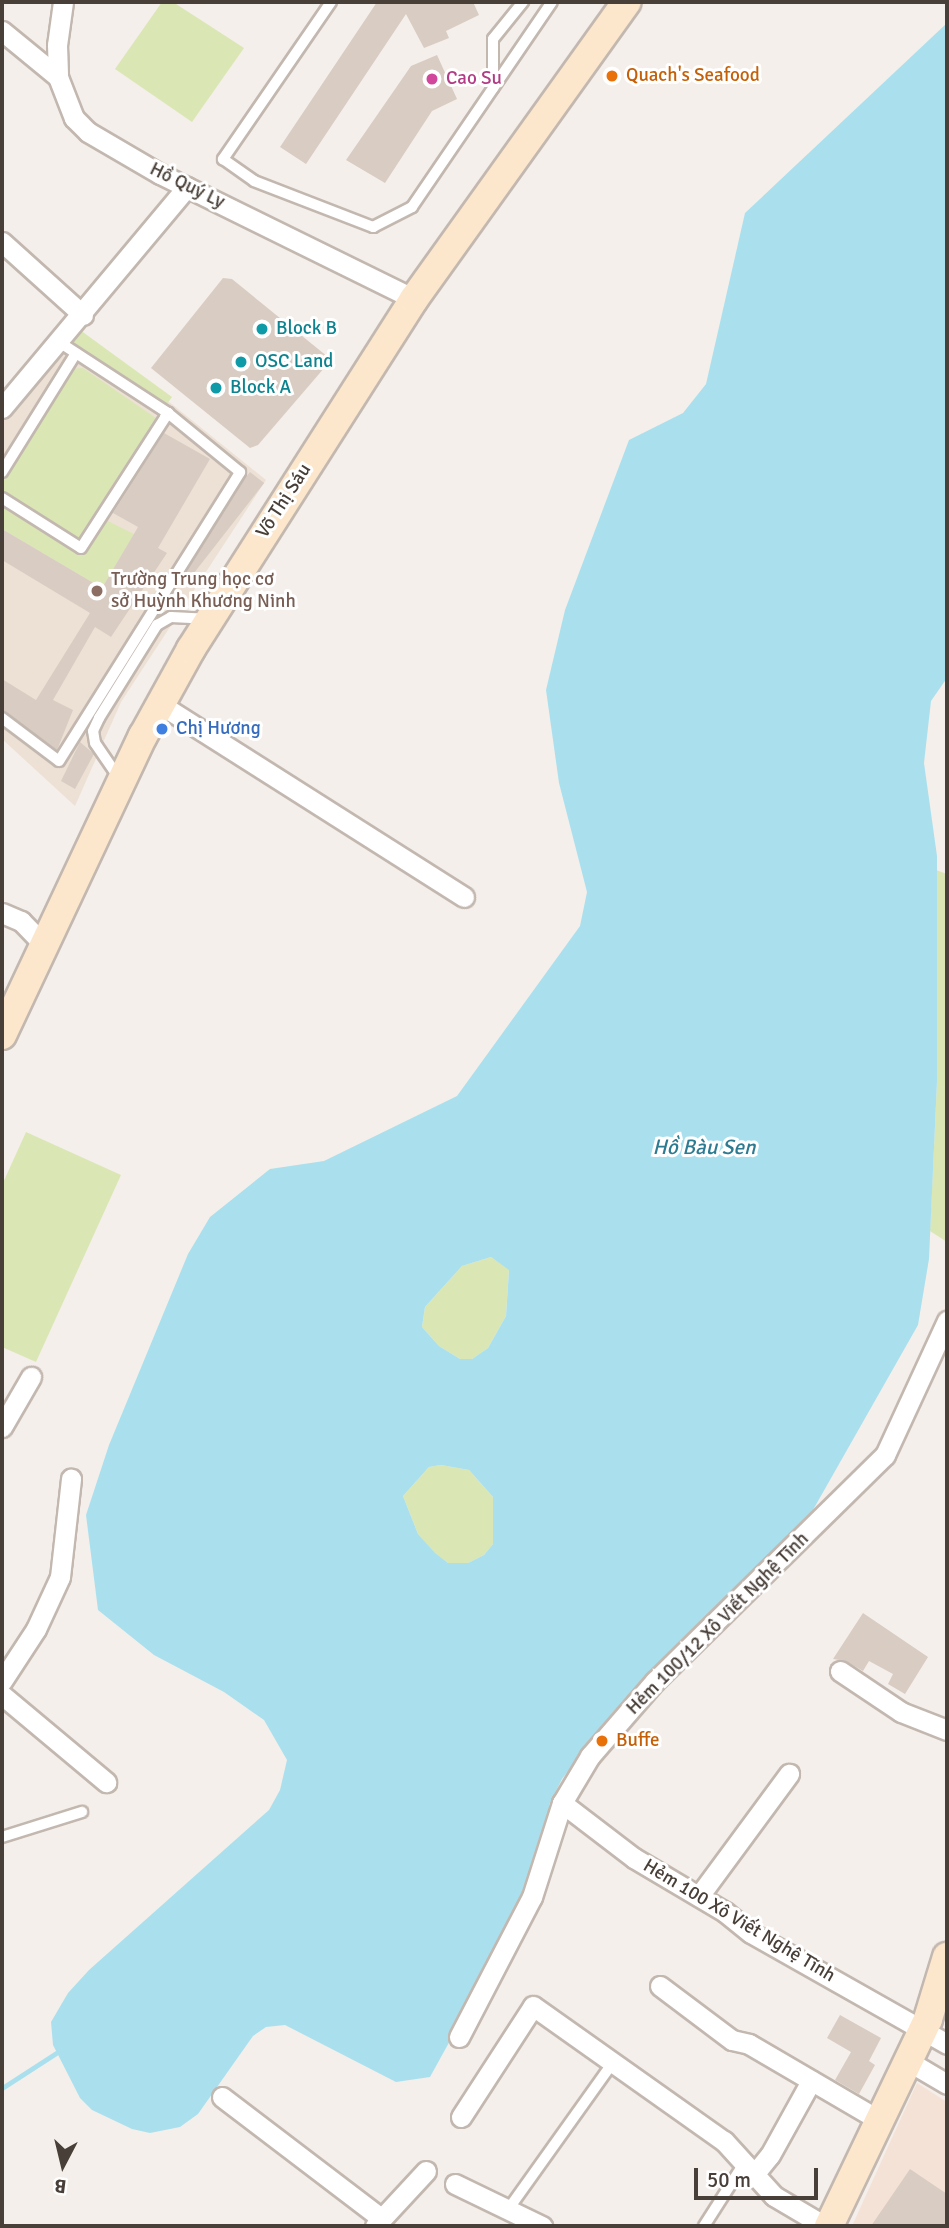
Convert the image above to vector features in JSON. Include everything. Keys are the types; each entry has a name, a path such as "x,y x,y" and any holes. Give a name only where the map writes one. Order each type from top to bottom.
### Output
{"main road":[{"name":"Võ Thị Sáu","path":"2,1035 121,781 160,704 210,620 414,299 627,2"},
{"path":"827,2226 881,2121 923,2029 947,1957"}],"street":[{"name":"Hồ Quý Ly","path":"63,2 57,45 58,77 75,118 88,132 187,187 414,299"},
{"path":"2,31 58,77"},
{"path":"2,408 68,347 83,315 187,187"},
{"path":"2,242 83,315"},
{"path":"160,704 464,897"},
{"path":"2,913 21,921 45,946"},
{"name":"Hẻm 100/12 Xô Viết Nghệ Tĩnh","path":"459,2036 532,1897 562,1803 590,1756 655,1681 886,1455 947,1321"},
{"path":"2,1427 31,1377"},
{"path":"2,1681 36,1629 60,1577 71,1479"},
{"path":"840,1671 901,1712 947,1730"},
{"path":"2,1695 106,1782"},
{"path":"699,1896 789,1774"},
{"name":"Hẻm 100 Xô Viết Nghệ Tĩnh","path":"562,1803 634,1858 699,1896 751,1933 947,2044"},
{"path":"660,1986 732,2040 749,2044 881,2121"},
{"path":"461,2117 533,2007 614,2060 749,2169 774,2196 827,2226"},
{"path":"908,2061 947,2084"},
{"path":"749,2169 770,2155 811,2081"},
{"path":"222,2097 379,2223 426,2171"},
{"path":"455,2184 506,2212 542,2226"}],"lane":[{"path":"331,2 223,159 254,181 360,226 385,224 411,207 552,2"},
{"path":"493,88 494,39 523,2"},
{"path":"2,472 68,347 166,415 240,472 59,761 2,718"},
{"path":"2,498 82,548 166,415"},
{"path":"121,781 94,743 93,731 99,718 157,625 172,617 210,620"},
{"path":"2,1838 82,1812"},
{"path":"506,2212 614,2060"},
{"path":"704,2226 749,2169"}],"shaded area":[{"name":"Trường Trung học cơ sở Huỳnh Khương Ninh","path":"80,330 266,480 121,702 75,806 2,739 2,419"},
{"path":"917,2083 947,2102 947,2226 852,2226"}],"green space":[{"path":"162,2 173,2 244,48 192,122 115,69"},
{"path":"80,330 172,397 164,408 71,344"},
{"path":"83,368 156,418 79,540 6,497 2,483 69,369"},
{"path":"2,504 82,555 106,520 134,534 102,588 2,529"},
{"path":"936,870 947,874 947,1242 930,1231 937,1082"},
{"path":"26,1132 121,1175 36,1362 2,1347 2,1185"},
{"path":"491,1257 509,1269 506,1316 488,1348 472,1359 460,1359 439,1346 422,1327 425,1307 462,1266"},
{"path":"441,1465 469,1470 493,1497 493,1544 484,1555 468,1563 448,1563 435,1554 418,1534 403,1496 429,1467"}],"water":[{"name":"Hồ Bàu Sen","path":"947,23 947,678 931,701 924,763 937,856 937,1082 929,1259 918,1325 805,1524 613,1712 562,1779 549,1805 549,1835 467,2010 430,2077 396,2082 285,2025 266,2027 253,2036 198,2114 180,2127 150,2133 132,2129 92,2110 80,2098 53,2045 51,2022 68,1993 89,1970 269,1810 280,1790 287,1760 264,1720 224,1692 154,1655 98,1610 86,1515 109,1445 188,1254 210,1217 270,1169 324,1161 457,1096 580,926 587,892 559,783 546,690 565,610 629,440 683,413 706,384 745,213","holes":["491,1257 509,1270 506,1316 488,1348 472,1359 460,1359 439,1346 422,1327 425,1307 462,1266","441,1465 469,1470 493,1497 493,1544 484,1555 468,1563 448,1563 435,1553 418,1534 403,1496 429,1467"]}],"building":[{"path":"377,2 473,2 479,15 446,31 449,38 424,48 406,14 306,164 280,147"},
{"path":"437,55 457,99 432,111 385,183 346,160 411,66"},
{"name":"OSC Land","path":"223,278 232,279 328,357 325,367 258,445 250,448 151,368"},
{"path":"164,433 210,459 158,548 167,553 111,637 95,627 53,700 73,710 57,750 2,710 2,679 36,700 90,613 2,560 2,529 102,588 138,527 113,513"},
{"path":"250,472 264,483 182,588 168,577"},
{"path":"80,742 94,754 75,789 61,781"},
{"path":"863,1613 928,1657 905,1694 888,1684 893,1674 869,1661 863,1671 846,1661 833,1659"},
{"path":"840,2015 881,2038 869,2061 875,2065 859,2094 835,2080 851,2052 827,2038"},
{"path":"910,2169 947,2194 947,2226 871,2226"}],"waterway":[{"path":"2,2088 56,2053"}],"place":[{"name":"Quach's Seafood","path":"612,76"},
{"name":"Cao Su","path":"432,79"},
{"name":"Block B","path":"262,329"},
{"name":"OSC Land","path":"241,362"},
{"name":"Block A","path":"216,388"},
{"name":"Trường Trung học cơ sở Huỳnh Khương Ninh","path":"97,591"},
{"name":"Chị Hương","path":"162,729"},
{"name":"Buffe","path":"602,1741"}]}
